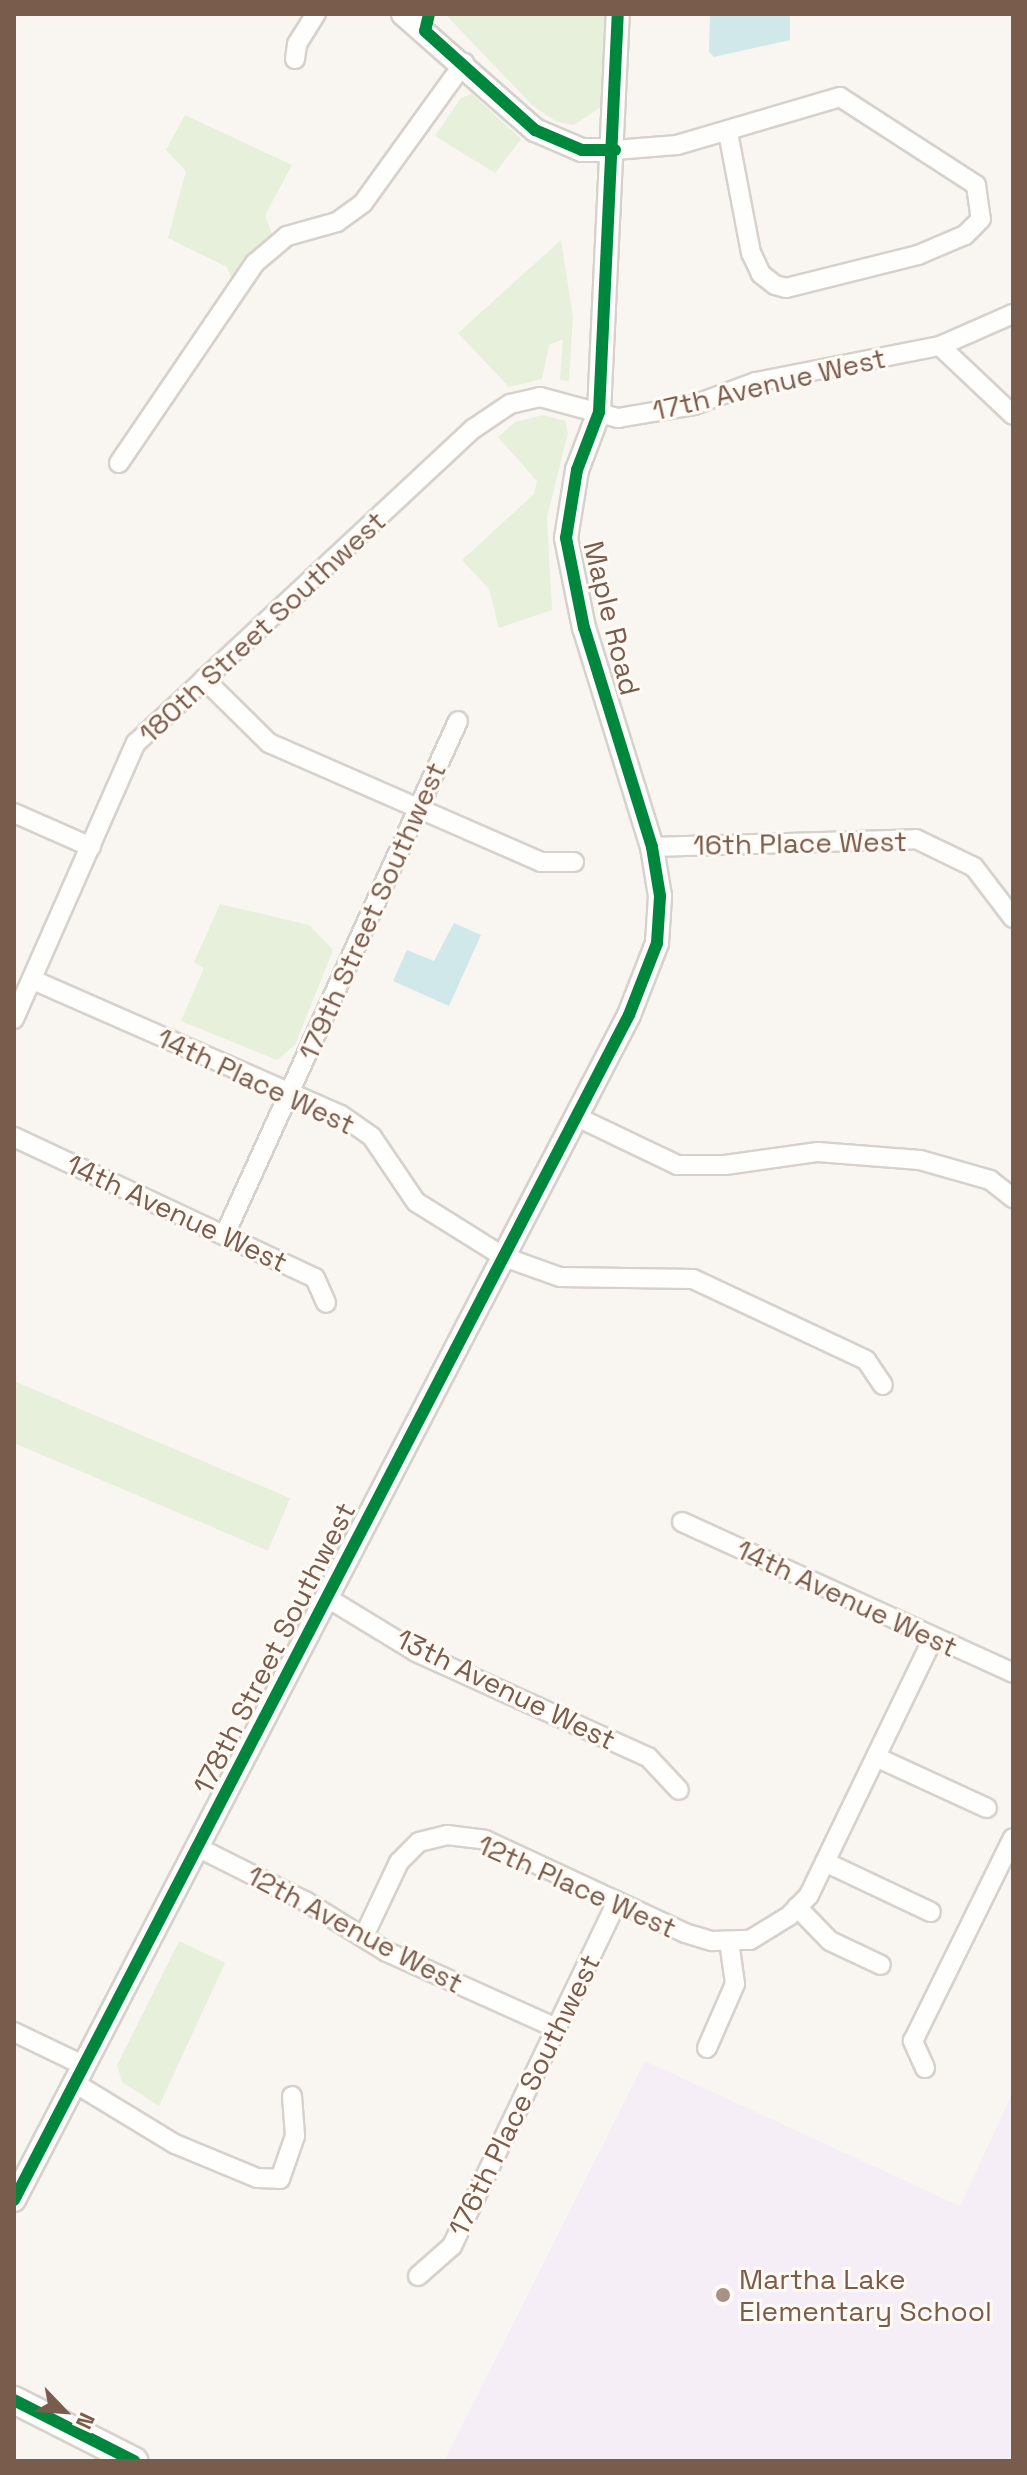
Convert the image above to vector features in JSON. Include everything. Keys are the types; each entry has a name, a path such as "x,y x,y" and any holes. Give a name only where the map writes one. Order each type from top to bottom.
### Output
{"main road":[{"path":"14,2400 134,2461"}],"street":[{"path":"295,59 297,44 316,14"},
{"path":"403,14 464,63 535,130 582,150 677,145 840,97 853,102 976,185 981,219 965,235 918,255 786,288 767,280 751,253 728,132"},
{"name":"Maple Road","path":"577,1117 637,1000 657,943 660,896 652,847 584,628 566,538 577,470 599,412 615,150 618,14"},
{"path":"119,463 255,263 272,244 337,222 363,203 464,63"},
{"name":"17th Avenue West","path":"599,412 618,418 694,405 756,382 940,346 1013,314"},
{"path":"940,346 1013,415"},
{"name":"180th Street Southwest","path":"14,1019 136,743 474,428 510,404 540,397 599,412"},
{"path":"204,679 269,743 541,862 574,862"},
{"name":"179th Street Southwest","path":"226,1232 458,721"},
{"path":"14,813 91,847"},
{"name":"16th Place West","path":"652,847 916,839 974,867 1013,918"},
{"name":"14th Place West","path":"33,980 341,1115 372,1137 416,1202 504,1257 560,1277 693,1279 866,1360 883,1385"},
{"path":"577,1117 677,1165 725,1165 818,1152 920,1160 990,1180 1013,1198"},
{"name":"178th Street Southwest","path":"14,2200 577,1117"},
{"name":"14th Avenue West","path":"14,1137 226,1232 315,1278 326,1303"},
{"name":"14th Avenue West","path":"682,1522 1013,1673"},
{"name":"13th Avenue West","path":"326,1597 416,1652 648,1757 679,1790"},
{"path":"881,1965 830,1941 797,1907 825,1862 933,1639"},
{"path":"876,1757 987,1808"},
{"name":"12th Place West","path":"364,1936 399,1862 419,1842 447,1835 485,1840 685,1933 729,1941 750,1940 797,1907"},
{"path":"925,2068 913,2041 1013,1838"},
{"name":"12th Avenue West","path":"197,1847 364,1936 387,1952 556,2028"},
{"path":"825,1862 931,1912"},
{"name":"176th Place Southwest","path":"418,2276 452,2246 616,1903"},
{"path":"707,2048 735,1984 729,1941"},
{"path":"14,2032 175,2144 257,2178 280,2179 295,2136 292,2096"}],"shaded area":[{"name":"Martha Lake Elementary School","path":"645,2061 960,2206 1013,2092 1013,2461 444,2461"}],"green space":[{"path":"445,14 605,14 604,105 574,125 557,122 533,106"},
{"path":"472,94 521,139 495,173 435,136 461,98"},
{"path":"185,115 292,165 265,215 272,234 233,282 227,267 168,238 186,171 166,150"},
{"path":"561,240 573,317 569,381 560,380 563,339 549,345 542,379 509,387 458,333"},
{"path":"543,415 565,421 568,433 547,517 552,610 499,628 489,589 462,560 534,494 537,481 498,437 515,422"},
{"path":"220,904 309,925 333,950 295,1045 277,1060 181,1021 204,968 194,962"},
{"path":"14,1381 290,1498 268,1551 14,1443"},
{"path":"179,1941 225,1963 159,2106 122,2082 117,2065"}],"water":[{"path":"710,14 790,14 790,40 714,57 709,52"},
{"path":"454,923 481,935 449,1006 393,981 407,950 434,961"}],"cycle path":[{"path":"429,14 425,31 535,130 582,150 615,150"},
{"path":"14,2200 629,1015 657,943 660,896 652,847 584,628 566,538 577,470 599,412 618,14"},
{"path":"14,2400 134,2461"}],"place":[{"name":"Martha Lake Elementary School","path":"723,2295"}]}
